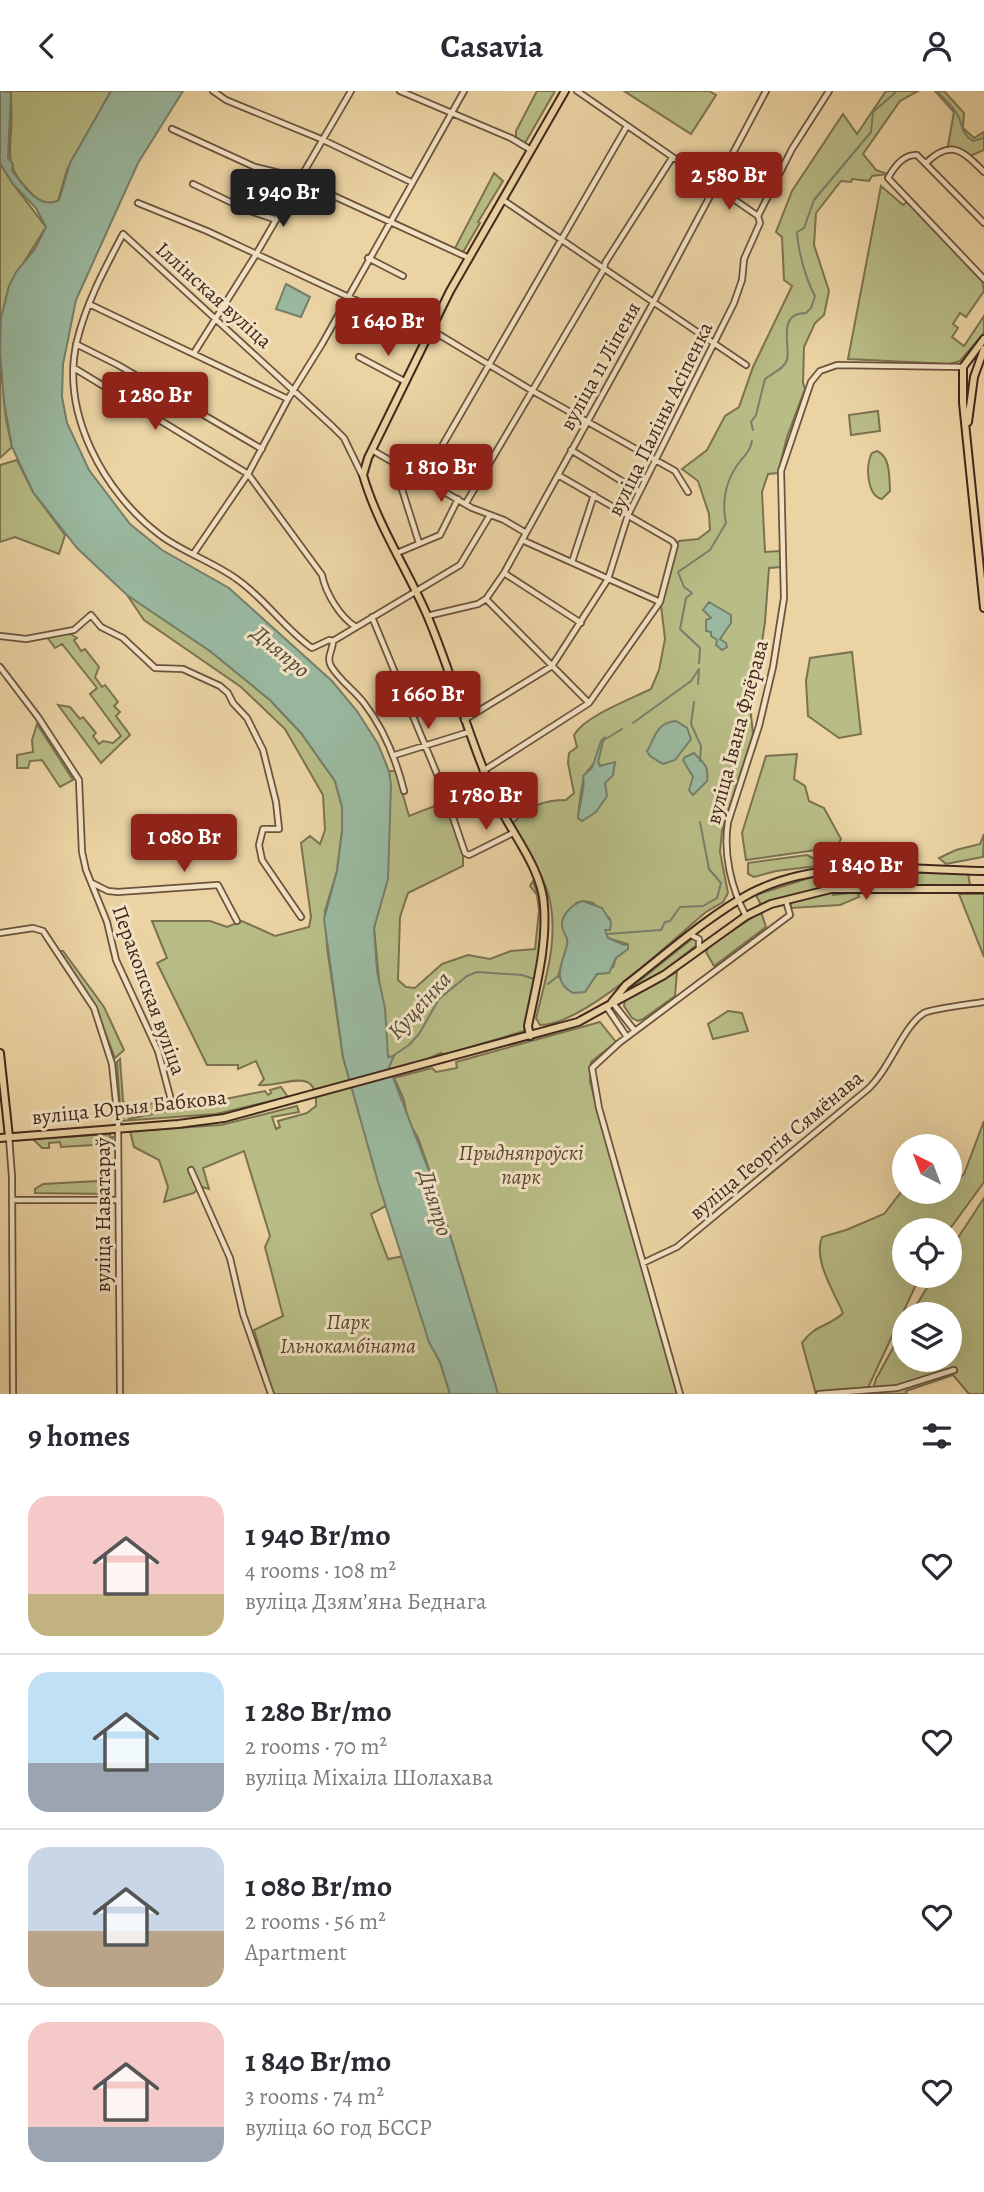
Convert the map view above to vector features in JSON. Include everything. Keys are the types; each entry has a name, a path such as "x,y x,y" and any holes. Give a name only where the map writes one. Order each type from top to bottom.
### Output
{"main road":[{"path":"530,1036 528,1026 541,967 544,904 532,868 484,771 428,616 363,475 372,450 430,331 565,91"},
{"path":"984,339 963,367 966,437 984,608"},
{"path":"966,437 974,377 984,349"},
{"path":"609,1004 626,985 738,901 780,881 813,873 852,869 984,870"},
{"name":"вуліца Юрыя Бабкова","path":"0,1138 224,1118 578,1022 664,975 760,908 831,889 984,889"},
{"path":"0,1053 9,1137"}],"street":[{"path":"213,91 226,100 321,139 411,182"},
{"path":"194,353 255,256 274,219 351,91"},
{"path":"400,91 511,138 531,151"},
{"path":"194,553 248,474 288,398 464,91"},
{"path":"577,91 758,216"},
{"name":"вуліца 11 Ліпеня","path":"486,599 504,573 653,303 766,91"},
{"name":"вуліца Паліны Асіпенка","path":"464,720 552,666 608,579 638,491 656,460 742,280 744,259 760,223 758,216 792,149 829,91"},
{"path":"422,479 627,126"},
{"path":"172,129 255,167 298,180 470,258"},
{"path":"926,163 939,151 948,148 969,157 984,172"},
{"path":"984,223 926,163 912,154 904,158 888,178 984,279"},
{"path":"466,503 604,269 605,263 672,159"},
{"path":"193,184 247,210 274,219"},
{"path":"503,200 746,365"},
{"path":"138,203 430,331 675,471 688,492"},
{"name":"Іллінская вуліца","path":"89,304 123,234 344,438 363,475"},
{"path":"368,258 403,276"},
{"path":"288,398 89,304 76,344 78,406 87,445 104,475 149,526 177,547 194,553 242,582 312,648 329,640 333,641 460,565 490,515"},
{"path":"76,344 118,365 262,449"},
{"path":"359,357 405,382"},
{"name":"вуліца Івана Флёрава","path":"746,916 738,901 725,838 762,714 782,620 784,598 781,471 811,382 820,371 837,365 963,367"},
{"path":"75,368 248,474 322,575 325,588 346,621 356,627"},
{"path":"372,450 393,464 526,533"},
{"path":"571,450 638,491"},
{"path":"393,464 419,543"},
{"path":"484,771 589,703 660,602 674,553 675,545 671,541 558,475"},
{"path":"572,562 594,495"},
{"path":"397,553 440,535 458,499"},
{"path":"522,540 660,602"},
{"path":"504,573 581,623"},
{"path":"428,616 478,604 486,599 589,703"},
{"path":"0,636 26,639 74,630 91,615 101,627 122,638 155,668 183,669 220,686 228,693 258,737 275,802 279,829 263,829 259,845 262,860 301,918"},
{"path":"372,617 467,855 513,833"},
{"path":"333,641 328,657 331,666 364,703 394,755 404,791"},
{"name":"Перакопская вуліца","path":"0,667 38,717 79,780 82,852 107,922 116,960 158,1051 171,1100"},
{"path":"394,755 469,732"},
{"path":"91,883 108,891 118,892 218,885 237,921"},
{"path":"680,1394 591,1075 596,1062 627,1037 790,915 786,901"},
{"name":"вуліца Наватараў","path":"0,933 33,928 43,931 94,1008 112,1064 118,1127 120,1394"},
{"path":"691,935 699,939 699,949"},
{"name":"вуліца Георгія Сямёнава","path":"643,1263 677,1247 880,1078 914,1024 925,1012 984,1002"},
{"path":"609,1004 635,1031"},
{"path":"609,1004 627,1037"},
{"path":"9,1137 13,1394"},
{"path":"191,1170 229,1258 243,1314 271,1394"},
{"path":"12,1200 118,1201"},
{"path":"819,1394 897,1388 948,1372"}],"green space":[{"path":"11,91 111,91 67,170 58,201 51,203 39,200 19,180 12,166"},
{"path":"537,91 555,91 525,143 516,137 516,131"},
{"path":"624,91 709,91 716,95 691,134"},
{"path":"886,91 918,91 900,101 863,154 876,170 887,174 872,176 869,181 841,181 816,213 814,245 829,291 824,315 815,323 804,347 805,389 787,437 778,473 768,474 762,492 765,552 780,551 781,567 769,568 765,622 751,715 753,734 722,831 720,852 728,893 723,902 706,912 650,961 603,997 580,1012 540,1025 536,1018 550,956 553,924 551,909 541,875 513,823 537,805 566,800 574,793 568,763 569,753 577,747 574,735 580,728 598,715 651,689 659,670 665,639 660,597 675,547 679,541 698,539 710,530 709,514 698,481 682,469 707,450 725,416 739,407 753,367 792,286 784,280 782,237 776,232 792,191 843,114 857,134","holes":["597,759 600,766 615,763 598,805 582,821 578,818 584,777","576,903 593,903 610,919 604,930 608,938 627,944 616,958 613,967 597,974 587,988 558,977 568,942 566,934"]},
{"path":"935,91 944,91 964,113 963,128 974,138 984,132 984,150 970,156 948,146 954,112"},
{"path":"0,163 46,227 9,286 0,336"},
{"path":"494,173 503,181 462,254 454,250"},
{"path":"881,186 903,205 908,201 982,279 984,291 966,317 960,313 953,324 958,328 952,337 964,346 984,316 984,333 960,361 949,364 848,359"},
{"path":"0,352 6,419 12,447 0,458"},
{"path":"878,411 880,431 851,435 849,415"},
{"path":"877,451 885,458 889,474 890,491 882,499 873,492 868,472 872,453"},
{"path":"17,460 33,492 65,535 59,554 15,537 0,542 0,465"},
{"name":"Парк Ільнокамбіната","path":"127,595 210,651 270,700 301,733 335,781 342,807 342,832 337,871 325,911 327,947 343,1057 386,1206 371,1214 388,1259 404,1256 429,1341 440,1362 450,1394 273,1394 254,1330 283,1316 265,1247 270,1236 244,1151 203,1168 209,1189 202,1187 195,1176 198,1188 194,1193 164,1202 168,1187 159,1160 134,1147 130,1131 221,1125 297,1106 299,1112 272,1117 276,1129 280,1127 278,1121 307,1113 316,1106 315,1093 305,1081 259,1085 264,1079 256,1061 238,1069 238,1065 207,1065 157,963 167,958 152,921 210,921 227,927 242,921 275,936 309,927 311,917 301,843 310,836 320,844 325,830 323,795 285,729 241,687 144,620"},
{"path":"69,633 77,638 74,640 81,651 85,649 99,667 95,677 118,702 114,706 120,712 116,716 130,735 101,763 58,705 70,707 80,719 83,717 96,733 93,736 99,744 103,741 113,743 121,736 90,694 97,688 62,644 55,648 47,637"},
{"path":"852,652 861,734 839,738 808,716 806,681 810,658"},
{"path":"37,724 73,780 60,787 42,760 30,761 28,768 17,768 17,755 33,752 32,740"},
{"path":"797,754 794,779 805,786 809,801 824,808 841,839 837,847 746,860 742,833 766,756"},
{"path":"389,771 396,771 409,816 445,802 463,855 463,866 408,893 400,917 398,980 406,987 415,988 442,964 468,955 490,959 511,951 535,949 539,910 537,895 530,886 533,881 539,899 542,917 538,975 524,1031 444,1055 441,1053 412,1066 391,1071 389,1066 393,1056 388,1058 385,1042 374,928 382,897 390,819"},
{"path":"984,834 983,857 946,864 939,858 980,844"},
{"path":"807,855 820,862 817,866 776,871 754,877 748,874 748,863"},
{"path":"894,872 895,885 827,888 761,905 756,895 812,877"},
{"path":"898,872 968,873 970,885 898,885"},
{"path":"832,892 833,895 858,892 859,897 840,905 791,908 791,902"},
{"path":"959,894 984,894 984,957"},
{"path":"761,912 766,927 714,966 706,952 709,946"},
{"path":"693,938 698,940 698,944 661,973 618,998"},
{"path":"59,951 63,951 104,1007 124,1050 115,1058 96,1009"},
{"path":"677,972 675,996 643,1019 638,1021 632,1018 624,1006 625,1000"},
{"path":"728,1011 742,1013 748,1031 713,1039 708,1024"},
{"name":"Прыдняпроўскі парк","path":"600,1022 616,1042 591,1062 590,1082 677,1394 498,1394 437,1192 394,1078 432,1068 436,1072 457,1068 456,1062"},
{"path":"120,1059 123,1101 128,1105 212,1100 128,1119 265,1091 268,1095 270,1090 281,1087 288,1097 216,1114 121,1121 117,1062"},
{"path":"984,1121 984,1182 958,1218 892,1218 892,1288 914,1288 908,1302 892,1302 892,1336 866,1392 872,1392 892,1350 892,1372 962,1372 962,1302 918,1302 927,1288 962,1288 962,1232 984,1198 984,1394 969,1394 953,1375 906,1391 907,1394 816,1394 802,1343 812,1332 843,1313 822,1266 822,1237 884,1214 892,1204 962,1204 964,1174"},
{"path":"110,1134 110,1137 113,1137 110,1144 61,1147 60,1142 49,1143 49,1148 42,1148 33,1139"},
{"path":"98,1181 110,1194 35,1193 35,1189 43,1184"}],"water":[{"name":"Дняпро","path":"0,91 11,92 8,158 13,164 12,170 38,199 52,202 59,200 70,163 111,91 183,91 138,163 76,300 63,364 62,397 67,423 89,470 130,524 162,550 229,588 332,681 357,711 378,744 389,771 391,785 388,879 374,928 377,971 385,1008 388,1057 394,1056 389,1067 437,1192 498,1394 450,1394 440,1362 429,1342 378,1182 343,1057 324,919 337,871 342,832 342,807 335,781 301,733 270,700 210,651 127,595 77,548 33,492 12,447 4,402 0,352 1,318 9,286 16,272 35,249 46,227 36,208 13,184 0,163"},
{"path":"286,284 310,297 301,317 276,309"},
{"path":"709,602 731,615 731,623 720,639 727,647 722,650 716,645 717,640 711,636 711,632 706,631 706,620 711,618 703,610"},
{"path":"676,721 687,728 691,739 675,760 663,764 647,751 660,727"},
{"path":"604,738 598,762 600,766 615,762 613,775 605,783 607,796 596,812 582,821 578,818 584,786 583,776 592,768"},
{"path":"694,753 705,765 707,781 693,795 689,790 693,777 683,760"},
{"path":"583,901 602,908 611,922 610,930 605,930 608,938 624,945 628,944 628,949 616,958 609,973 597,974 585,992 573,993 560,978 567,942 562,920 571,908"}],"waterway":[{"name":"Куцеінка","path":"753,430 751,422 756,415 765,379 781,368 787,360 788,324 791,318 806,313 811,308 815,296 803,265 797,232 804,228 814,200 871,132 873,112 897,91"},
{"name":"Куцеінка","path":"937,91 955,111 967,136 973,141 984,138"},
{"name":"Куцеінка","path":"699,663 700,648 680,629 686,598 692,593 684,587 678,572 710,550 726,523 724,506 728,482 752,441"},
{"name":"Куцеінка","path":"698,684 699,669"},
{"path":"633,723 691,681 699,669"},
{"path":"694,702 691,724 701,746 700,761"},
{"path":"604,740 622,729"},
{"name":"Куцеінка","path":"607,934 661,930 680,907 703,906 717,898 721,883 709,869 700,822"},
{"name":"Куцеінка","path":"394,1055 419,1034 439,999 467,976 477,972 522,975 534,979"},
{"name":"Куцеінка","path":"548,984 558,976"}]}
